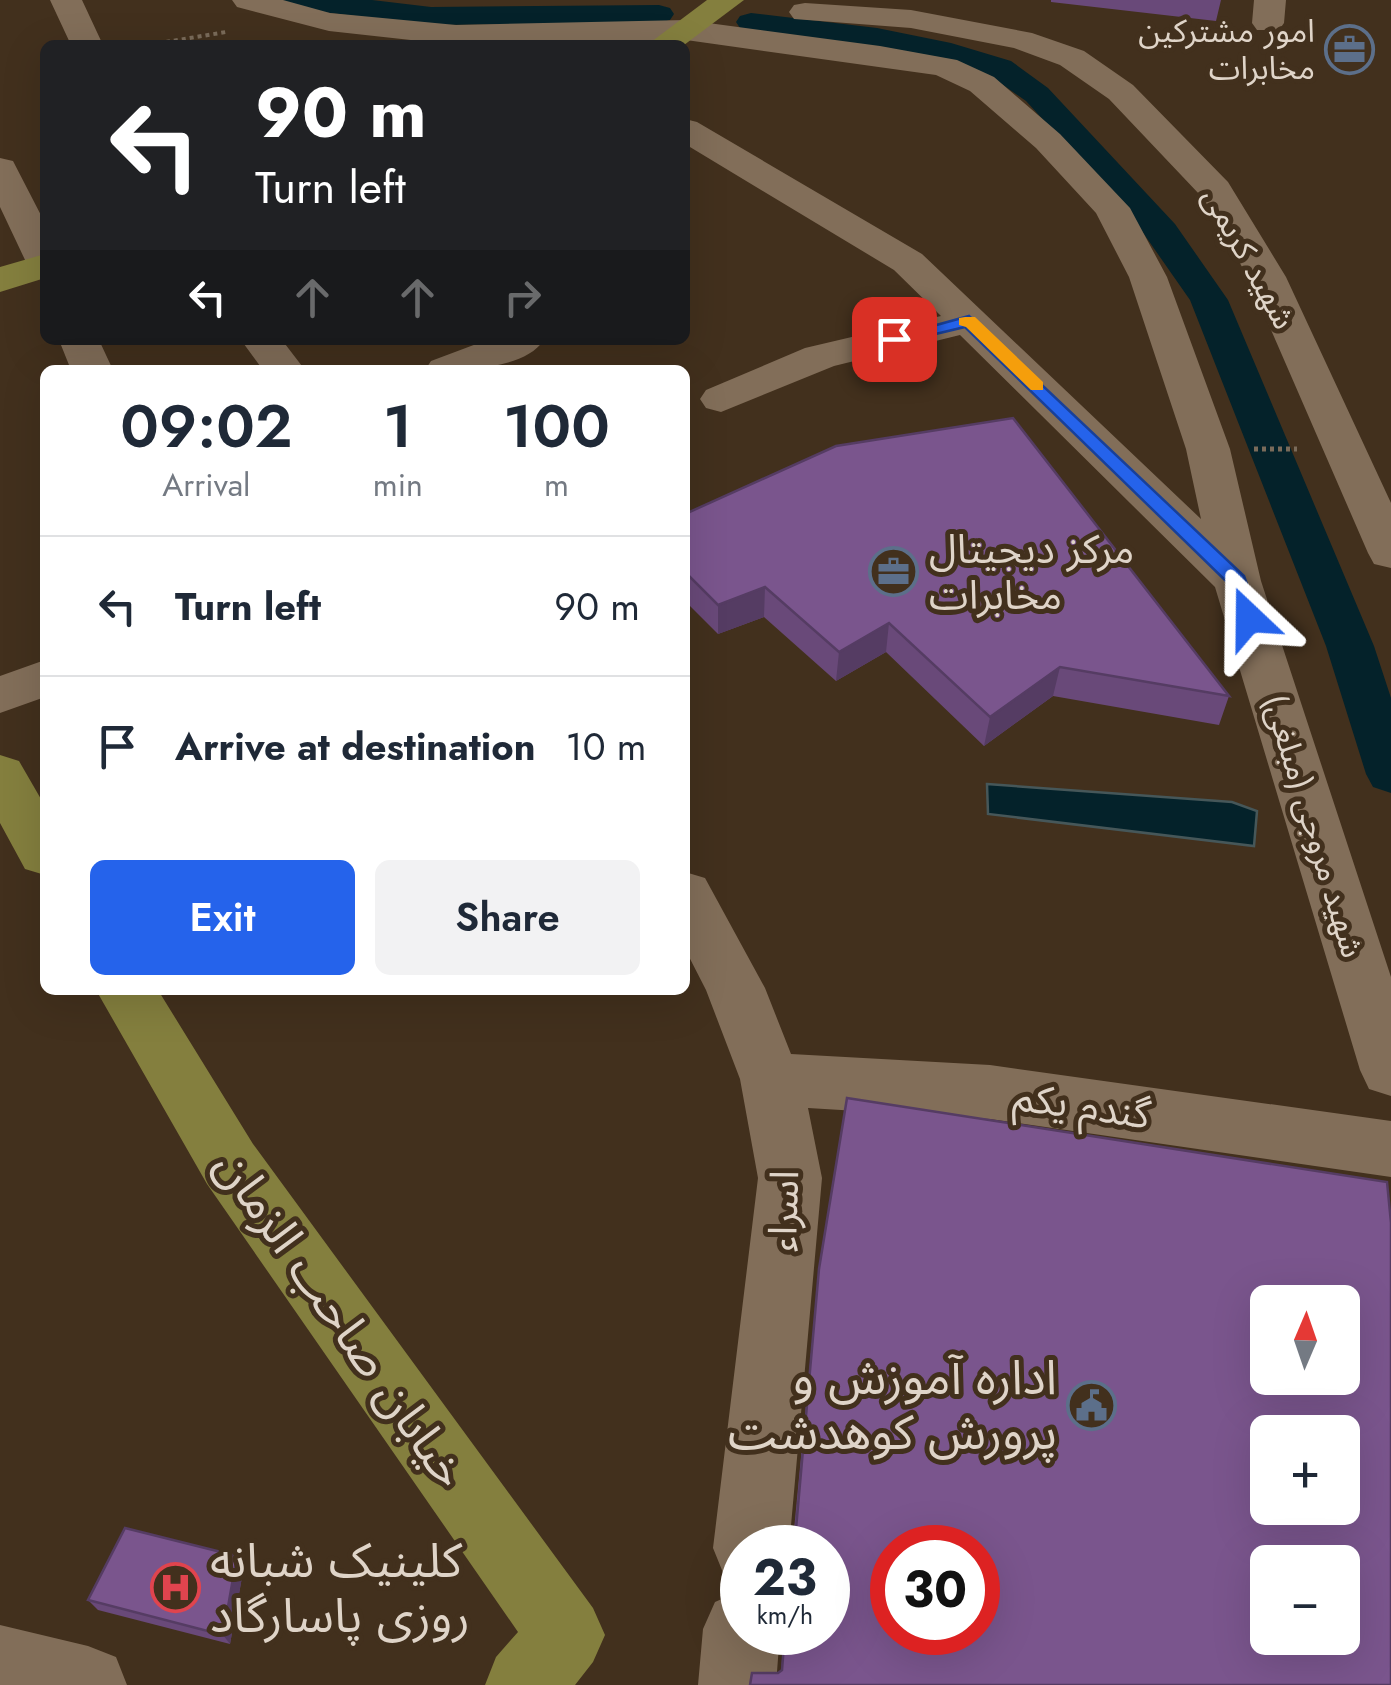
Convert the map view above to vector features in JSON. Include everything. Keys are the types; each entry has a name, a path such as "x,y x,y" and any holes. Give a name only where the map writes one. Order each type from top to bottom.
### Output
{"main road":[{"path":"675,38 724,3"},
{"path":"0,280 40,266"},
{"path":"0,775 40,834"},
{"name":"خیابان صاحب الزمان","path":"129,995 230,1164 566,1635 524,1685"}],"street":[{"path":"66,0 86,40"},
{"name":"شهید کریمی","path":"550,2 724,3 912,19 966,28 1072,58 1121,92 1215,190 1267,277 1391,553"},
{"name":"شهید مروجی (مبلغی)","path":"237,16 456,35 675,38 945,67 982,84 1048,141 1112,208 1148,276 1208,449 1238,581 1391,1070"},
{"path":"690,136 908,262 1238,581"},
{"path":"0,168 40,253"},
{"path":"721,399 820,357 969,321"},
{"path":"265,345 280,365"},
{"path":"459,365 511,345"},
{"path":"1346,452 1391,453"},
{"path":"0,695 40,680"},
{"name":"اسراء","path":"690,903 735,988 771,1080 790,1178 753,1525"},
{"name":"گندم یکم","path":"771,1080 990,1092 1391,1149"},
{"path":"736,1685 739,1655"},
{"path":"0,1664 88,1685"}],"path":[{"path":"171,40 237,16"},
{"path":"1208,449 1346,452"}],"water":[{"path":"987,784 1232,802 1257,811 1254,846 988,814"}],"building":[{"name":"مرکز دیجیتال مخابرات","path":"1013,418 1229,696 1060,667 990,717 889,623 839,652 765,587 718,605 690,577 690,512 836,446"},
{"name":"اداره آموزش و پرورش کوهدشت","path":"847,1098 1387,1182 1391,1223 1391,1685 750,1685 752,1673 782,1670 783,1655 850,1655 850,1525 796,1525 819,1269"},
{"name":"کلینیک شبانه روزی پاسارگاد","path":"125,1528 237,1556 223,1635 88,1600"}],"waterway":[{"path":"297,0 431,16 659,14"},
{"path":"751,22 909,43 1000,68 1037,94 1144,210 1179,253 1209,300 1350,646 1391,774"}],"slow traffic":[{"path":"965,322 969,321 1037,386"}],"place":[{"name":"امور مشترکین مخابرات","path":"1350,49"},
{"name":"مرکز دیجیتال مخابرات","path":"894,572"},
{"name":"اداره آموزش و پرورش کوهدشت","path":"1092,1405"},
{"name":"کلینیک شبانه روزی پاسارگاد","path":"175,1588"}],"route":[{"path":"894,339 969,321 1238,581 1249,618"}]}
